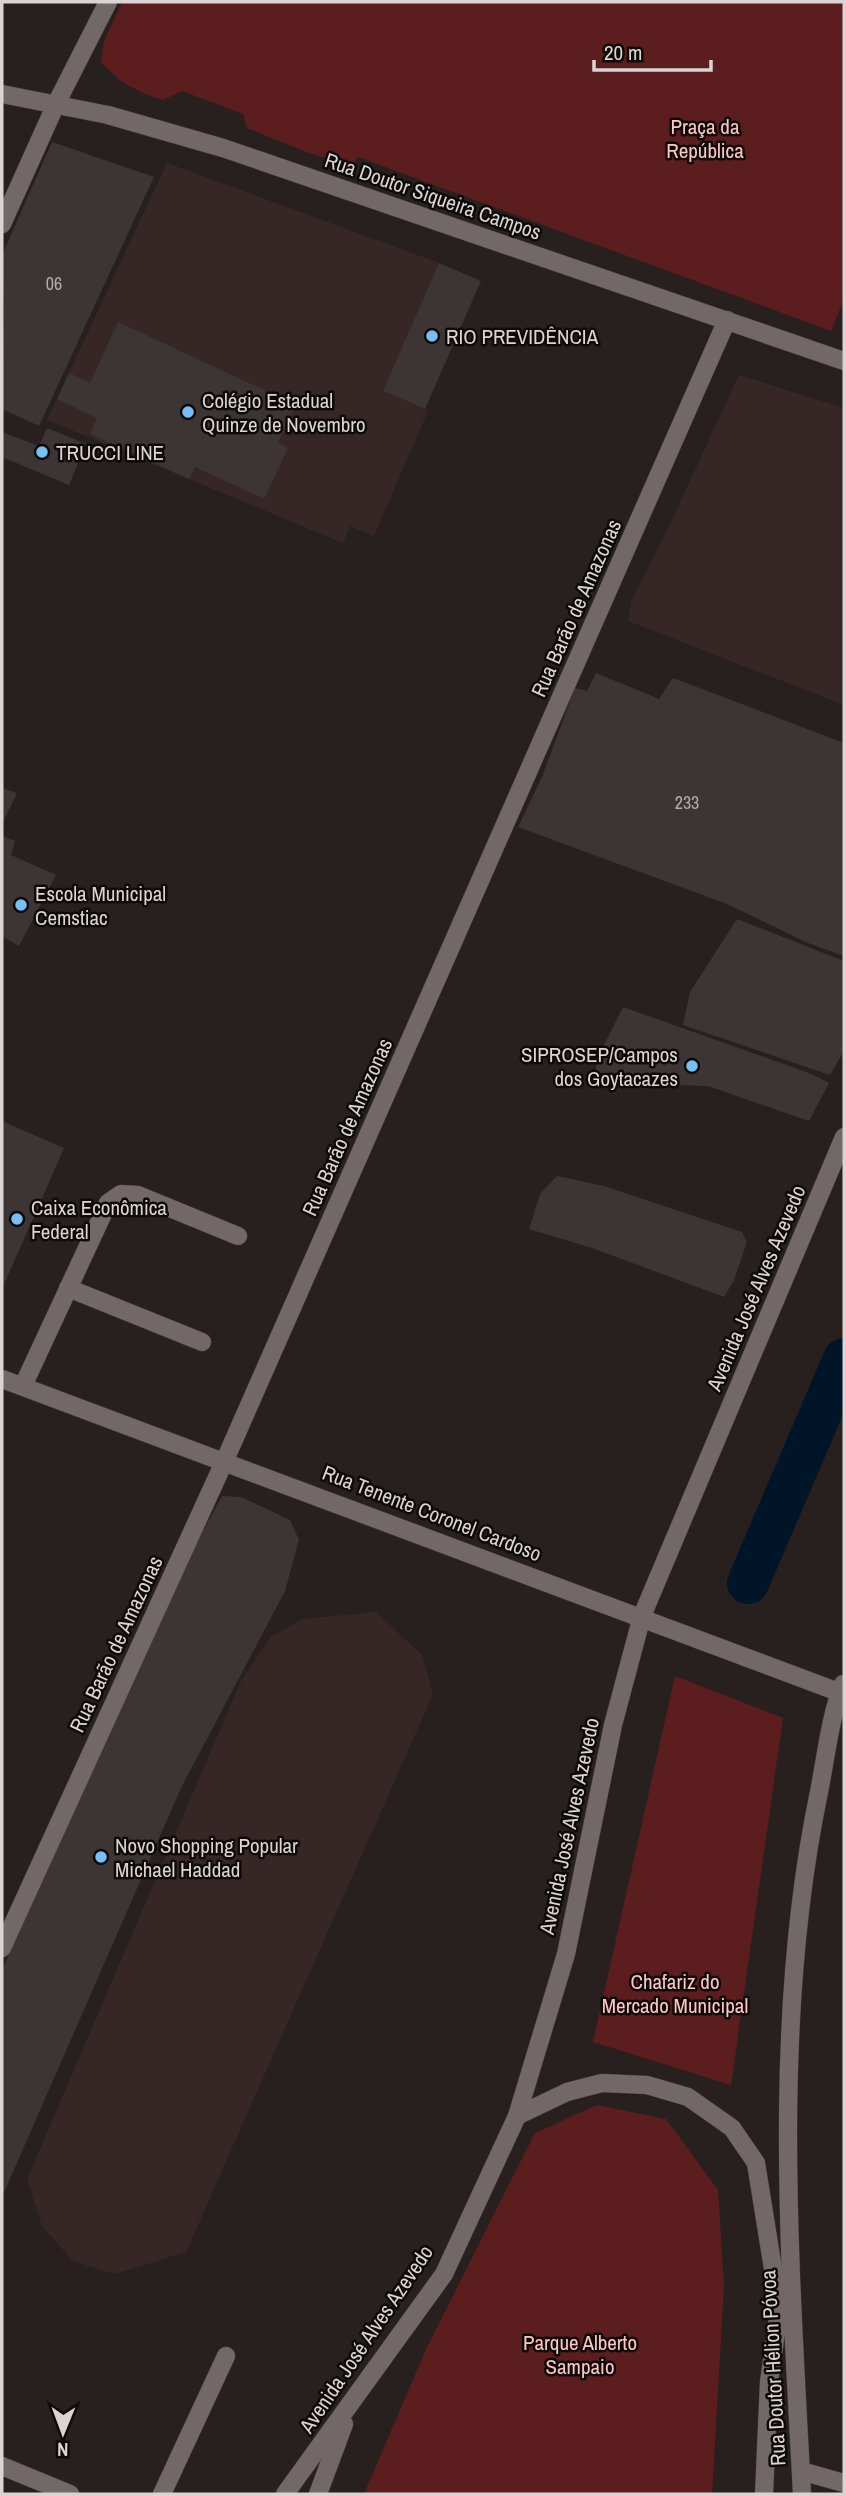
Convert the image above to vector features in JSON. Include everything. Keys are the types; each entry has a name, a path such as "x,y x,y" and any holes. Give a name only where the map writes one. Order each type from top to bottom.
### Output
{"main road":[{"path":"2,224 56,104 108,2"},
{"name":"Rua Doutor Siqueira Campos","path":"2,94 56,104 223,148 844,361"},
{"name":"Rua Barão de Amazonas","path":"2,1948 225,1460 727,320"},
{"name":"Avenida José Alves Azevedo","path":"285,2494 352,2405 444,2274 517,2116 566,1954 613,1726 642,1616 844,1137"},
{"path":"23,1386 108,1203 121,1195 138,1195 238,1236"},
{"path":"68,1288 202,1342"},
{"name":"Rua Tenente Coronel Cardoso","path":"2,1379 225,1460 693,1637 843,1689"},
{"path":"764,2494 769,2382 789,2239 794,1970 807,1851 843,1689"},
{"path":"517,2116 567,2092 602,2083 647,2085 688,2098 732,2128 755,2163 779,2306"},
{"name":"Rua Doutor Hélion Póvoa","path":"789,2239 802,2494"},
{"path":"162,2494 226,2356"},
{"path":"318,2494 352,2405"},
{"path":"2,2466 70,2494"},
{"path":"801,2472 844,2483"}],"shaded area":[{"path":"167,163 439,263 384,391 428,411 374,536 350,526 343,543 47,420"},
{"path":"739,375 844,408 844,705 628,621 631,601"},
{"path":"376,1612 422,1655 433,1694 186,2252 115,2274 73,2261 42,2226 27,2179 242,1679 271,1637 302,1619"}],"green space":[{"name":"Praça da República","path":"122,2 844,2 844,299 831,331 358,157 352,166 306,152 247,128 243,114 182,91 163,100 137,90 115,76 101,62 104,41"},
{"name":"Chafariz do Mercado Municipal","path":"675,1676 783,1718 731,2085 593,2042"},
{"name":"Parque Alberto Sampaio","path":"597,2105 666,2119 718,2190 724,2286 712,2494 364,2494 427,2347 535,2133"}],"building":[{"path":"52,142 154,177 39,426 2,409 2,255"},
{"name":"RIO PREVIDÊNCIA","path":"439,263 481,281 425,409 383,391"},
{"name":"Colégio Estadual Quinze de Novembro","path":"118,322 296,405 278,443 288,448 264,499 195,467 189,479 90,434 97,418 57,399 69,373 90,383"},
{"name":"TRUCCI LINE","path":"47,428 86,444 69,485 2,457 2,432 39,446"},
{"path":"596,673 659,699 673,678 844,743 844,956 808,943 727,904 518,827 542,777 575,688 587,691"},
{"path":"2,788 17,793 2,824"},
{"name":"Escola Municipal Cemstiac","path":"2,836 15,841 11,855 56,875 19,946 2,936"},
{"path":"737,919 844,961 844,1051 830,1075 683,1025 690,992"},
{"name":"SIPROSEP/Campos dos Goytacazes","path":"623,1007 809,1073 829,1083 809,1121 708,1086 671,1085 596,1072 596,1061"},
{"name":"Caixa Econômica Federal","path":"2,1121 64,1148 2,1289"},
{"path":"557,1176 604,1186 742,1232 747,1242 734,1280 724,1297 592,1248 529,1229 540,1194"},
{"name":"Novo Shopping Popular Michael Haddad","path":"222,1496 241,1497 290,1520 299,1540 285,1591 181,1788 2,2197 2,1970 188,1559"}],"waterway":[{"path":"748,1583 844,1359"}],"place":[{"name":"RIO PREVIDÊNCIA","path":"432,336"},
{"name":"Colégio Estadual Quinze de Novembro","path":"188,412"},
{"name":"TRUCCI LINE","path":"42,452"},
{"name":"Escola Municipal Cemstiac","path":"21,905"},
{"name":"SIPROSEP/Campos dos Goytacazes","path":"692,1066"},
{"name":"Caixa Econômica Federal","path":"17,1219"},
{"name":"Novo Shopping Popular Michael Haddad","path":"101,1857"}]}
